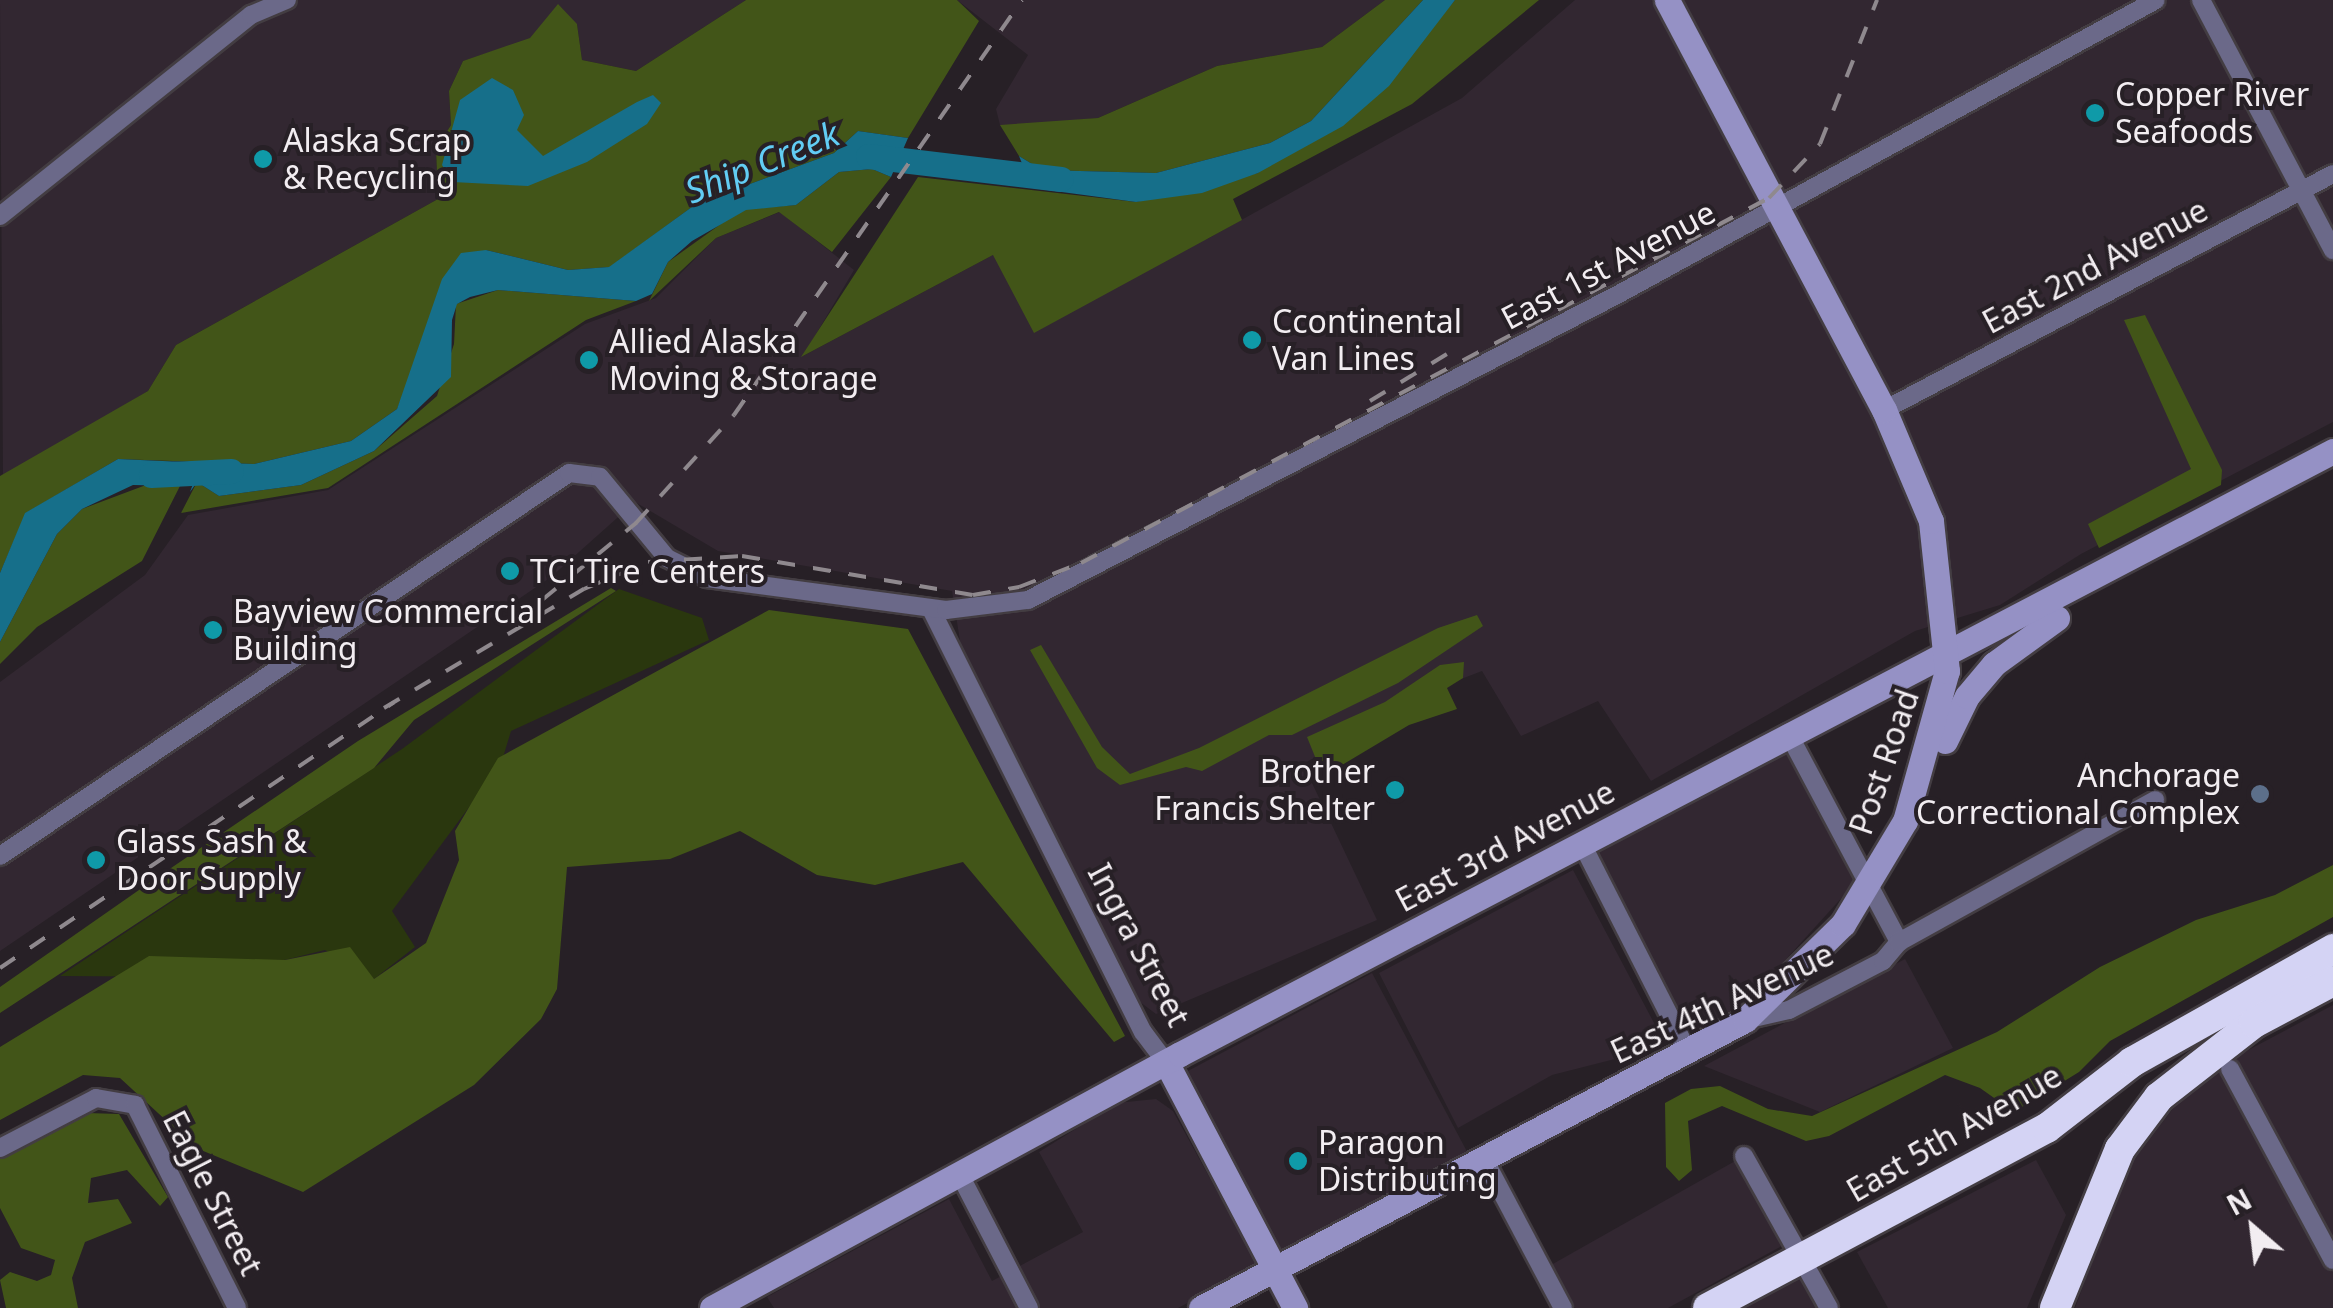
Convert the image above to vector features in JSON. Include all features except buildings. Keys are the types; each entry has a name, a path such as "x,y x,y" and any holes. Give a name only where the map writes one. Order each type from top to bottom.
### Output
{"highway":[{"name":"East 5th Avenue","path":"1708,1308 2047,1128 2132,1062 2333,949"},
{"path":"2055,1308 2120,1149 2159,1097 2254,1024 2333,981"}],"main road":[{"name":"Post Road","path":"1667,0 1884,410 1930,521 1948,652 1940,714 1921,774 1905,822 1870,886 1797,976 1745,1020"},
{"name":"East 3rd Avenue","path":"712,1308 758,1297 960,1175 1166,1062 1788,733 2078,588 2333,450"},
{"path":"1870,886 1910,826 1966,696 1994,664 2060,616 2078,588"},
{"name":"East 4th Avenue","path":"1201,1308 1745,1020"},
{"name":"Ingra Street","path":"1166,1062 1295,1308"},
{"path":"1114,1090 1163,1082 1188,1108"}],"street":[{"path":"0,216 250,14 288,0"},
{"name":"East 1st Avenue","path":"0,856 548,485 582,470 600,477 657,549 693,574 931,609 1011,604 1084,576 1775,210 2156,0"},
{"path":"2201,0 2333,250"},
{"name":"East 2nd Avenue","path":"1884,410 2333,174"},
{"name":"Ingra Street","path":"931,609 1143,1032 1166,1062"},
{"path":"1788,733 1899,942"},
{"name":"East 4th Avenue","path":"1745,1020 1790,1010 1883,961 1899,942 2156,800"},
{"path":"1581,842 1688,1050"},
{"path":"2230,1069 2333,1260"},
{"name":"Eagle Street","path":"0,1148 96,1098 135,1106 238,1308"},
{"path":"1744,1156 1830,1308"},
{"path":"1484,1158 1563,1308"},
{"path":"960,1175 1029,1308"}],"shaded area":[{"path":"0,0 746,0 636,71 582,60 577,24 463,61 449,91 451,125 436,149 438,199 176,345 148,391 3,479"},
{"path":"957,0 1385,0 1322,47 1217,66 1098,118 1000,125 996,109 1028,55"},
{"path":"1575,0 2333,0 2333,422 2081,554 2000,605 1915,631 1651,781 1598,701 1521,736 1482,671 1443,686 1303,764 1377,920 1156,1014 1140,1002 961,647 952,591 718,551 635,502 551,577 0,951 0,682 145,575 188,515 328,490 585,324 656,298 716,238 780,212 854,270 803,356 993,255 1207,239 1462,98"},
{"path":"1784,750 1856,882 1738,1012 1691,1037 1595,853"},
{"path":"1573,870 1662,1038 1615,1059 1552,1075 1458,1128 1379,973"},
{"path":"1905,959 1953,1048 1820,1112 1704,1066"},
{"path":"1372,973 1468,1153 1277,1255 1181,1074"},
{"path":"2333,1005 2333,1308 2075,1308 2125,1171 2178,1102 2222,1064"},
{"path":"1156,1099 1173,1111 1258,1266 1178,1308 774,1308 767,1297 949,1199 992,1281 1083,1232 1039,1152 1117,1103"},
{"path":"1744,1156 1791,1241 1668,1308 1575,1308 1551,1265"},
{"path":"2036,1160 2066,1215 2027,1308 1888,1308 1857,1252"},
{"path":"1798,1274 1818,1308 1735,1308"}],"green space":[{"path":"746,0 957,0 979,21 908,138 858,131 834,153 696,204 610,267 568,270 486,250 417,361 397,409 351,441 254,464 118,459 26,513 0,573 0,476 148,391 176,345 438,199 436,149 451,125 449,91 463,61 530,38 558,4 577,24 582,60 636,71"},
{"path":"1385,0 1423,0 1311,121 1270,143 1156,173 1042,170 1019,156 1000,125 1098,118 1217,66 1322,47"},
{"path":"1455,0 1539,0 1412,104 1233,199 1242,220 1034,333 993,255 801,357 918,177 1136,202 1258,173 1425,35"},
{"path":"872,169 891,177 832,252 779,212 716,238 649,301 668,262 725,221 746,209 796,205 839,172"},
{"path":"498,290 636,301 586,320 328,488 181,513 197,482 219,496 301,485 374,451 437,396 454,344 456,304"},
{"path":"2145,315 2222,470 2221,485 2099,548 2088,524 2191,469 2124,320"},
{"path":"154,482 180,486 142,561 37,627 0,664 0,642 57,534 82,509"},
{"path":"611,588 616,591 414,720 374,768 0,1013 0,987 149,883 358,741"},
{"path":"619,589 702,618 709,640 511,731 501,764 392,911 415,947 374,979 325,950 216,977 60,976 402,749"},
{"path":"769,610 908,629 1125,1036 1114,1042 963,862 875,885 817,875 740,831 670,859 567,867 557,989 541,1019 474,1085 303,1192 196,1148 120,1078 83,1075 0,1120 0,1047 149,956 285,960 350,947 374,979 426,943 459,860 455,831 498,758"},
{"path":"1477,615 1483,626 1398,683 1292,735 1269,735 1202,771 1186,767 1120,785 1097,768 1030,650 1041,645 1102,747 1130,774 1199,748 1438,628"},
{"path":"1464,662 1463,678 1447,688 1457,709 1409,725 1337,768 1320,769 1307,737 1385,702 1440,665"},
{"path":"2333,865 2333,917 2110,1041 2079,1072 2014,1112 1980,1088 1945,1075 1829,1136 1806,1141 1722,1106 1688,1121 1692,1170 1679,1181 1666,1167 1665,1103 1691,1089 1720,1086 1768,1109 1812,1116 1997,1032 2100,967 2196,920 2275,895"},
{"path":"87,1113 119,1114 168,1197 160,1206 127,1170 91,1178 88,1203 118,1199 132,1223 85,1242 72,1278 78,1308 6,1308 0,1280 10,1272 37,1281 51,1275 55,1260 21,1248 0,1208 0,1158"}],"water":[{"path":"1423,0 1455,0 1389,86 1343,126 1258,173 1202,193 1136,202 1032,188 1019,156 1042,170 1156,173 1270,143 1311,121"},
{"path":"492,78 513,90 524,115 517,130 543,156 637,102 653,95 661,103 647,124 587,162 528,186 453,182 442,165 460,100"},
{"path":"858,131 908,138 891,177 872,169 839,172 796,205 746,210 692,241 668,262 652,294 636,301 498,290 470,297 457,304 452,320 451,377 374,451 301,485 219,496 197,482 190,492 201,462 254,464 351,441 397,409 442,279 461,253 486,250 568,270 609,267 696,204 834,153"},
{"path":"118,459 185,462 180,486 133,485 82,509 57,534 0,642 0,573 25,513"}],"waterway":[{"name":"Ship Creek","path":"868,156 1061,179"},
{"name":"Ship Creek","path":"151,475 231,471"}],"railway":[{"path":"542,600 636,523 734,415 1022,0"},
{"path":"384,708 584,589 648,562 742,556 973,595 1019,587 1081,563 1769,198 1820,144 1877,0"},
{"path":"1370,401 1460,346"},
{"path":"0,968 394,702"}],"place":[{"name":"Copper River Seafoods","path":"2095,113"},
{"name":"Alaska Scrap & Recycling","path":"263,159"},
{"name":"Ccontinental Van Lines","path":"1252,340"},
{"name":"Allied Alaska Moving & Storage","path":"589,360"},
{"name":"TCi Tire Centers","path":"510,571"},
{"name":"Bayview Commercial Building","path":"213,630"},
{"name":"Brother Francis Shelter","path":"1395,790"},
{"name":"Anchorage Correctional Complex","path":"2260,794"},
{"name":"Glass Sash & Door Supply","path":"96,860"},
{"name":"Paragon Distributing","path":"1298,1161"}]}
